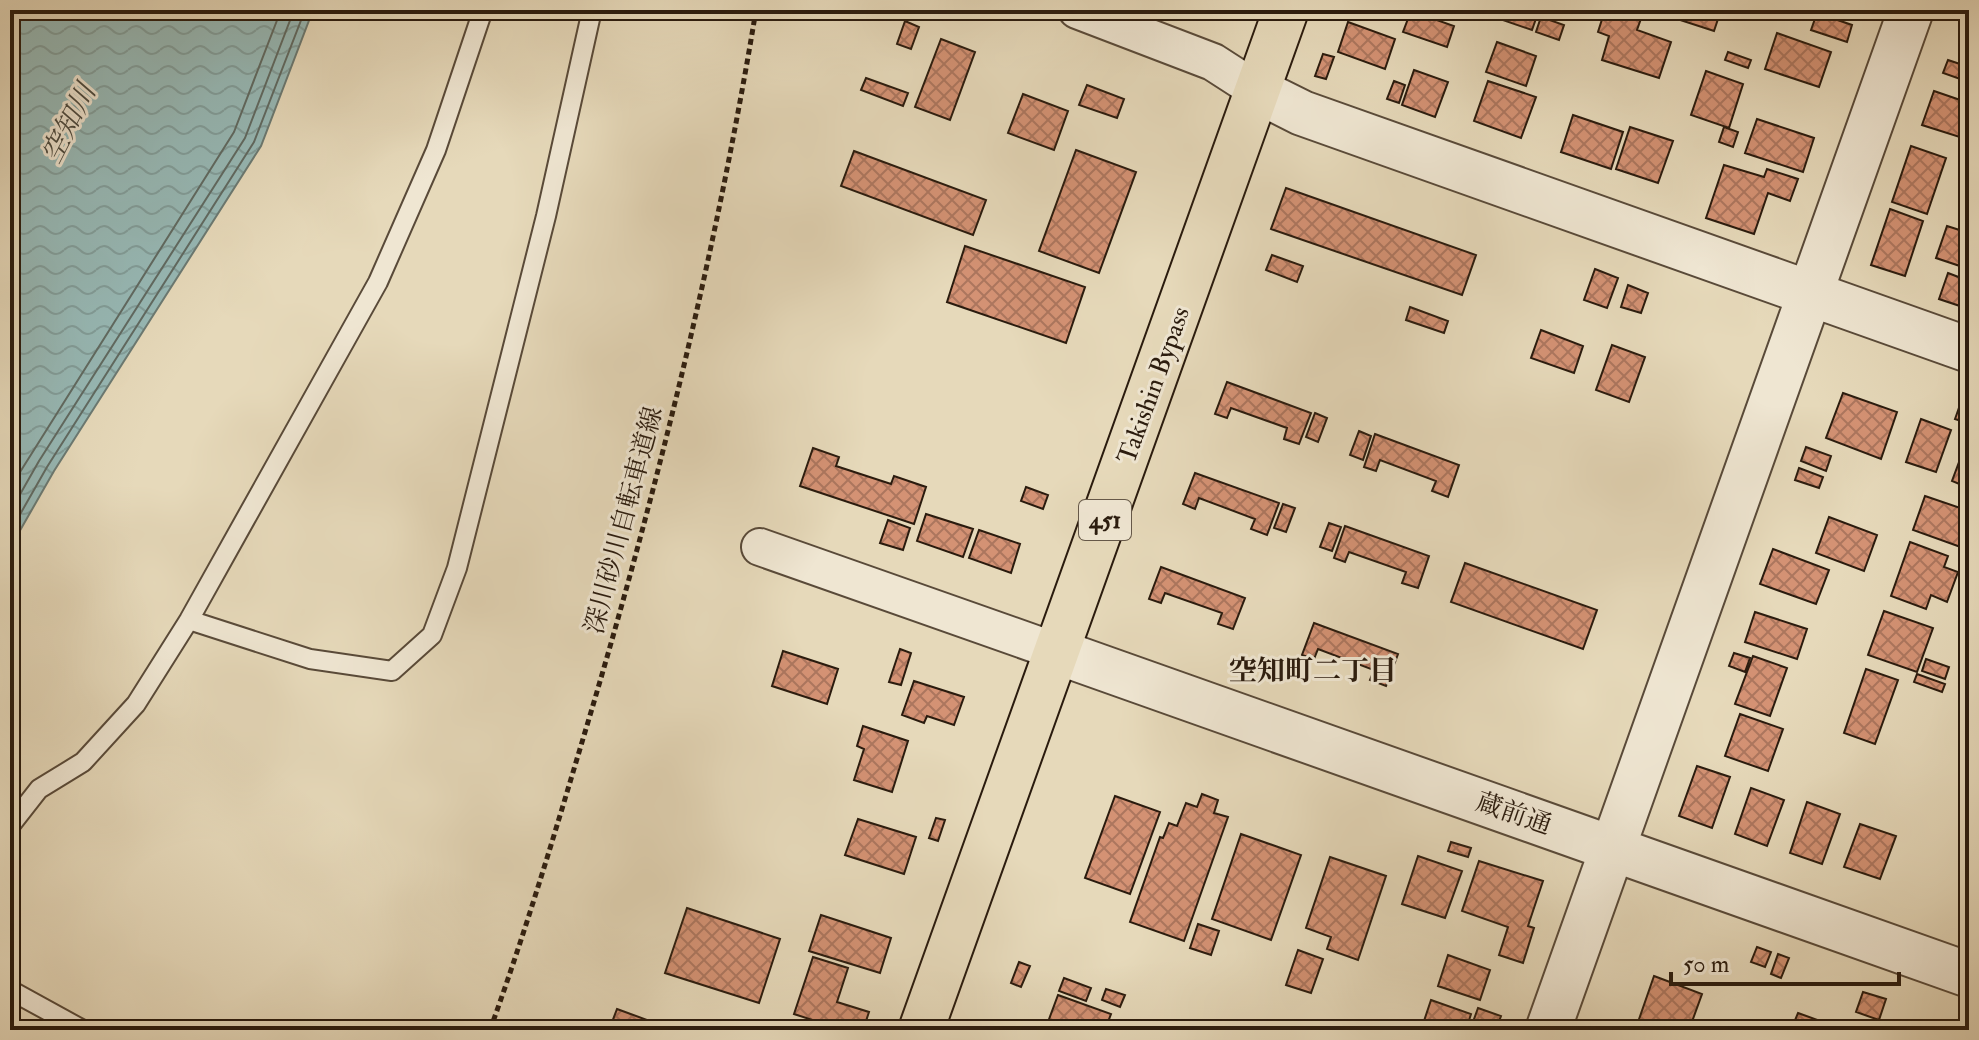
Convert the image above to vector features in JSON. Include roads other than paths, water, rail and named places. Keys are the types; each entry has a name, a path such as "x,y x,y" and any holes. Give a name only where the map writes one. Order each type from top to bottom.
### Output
{"highway":[{"name":"Takishin Bypass","path":"921,1030 1286,10"}],"street":[{"path":"1077,10 1213,62 1258,91 1302,113 1969,350"},
{"path":"1548,1030 1911,10"},
{"path":"760,547 1058,652"},
{"name":"蔵前通","path":"1058,652 1969,975"}],"lane":[{"path":"10,826 39,789 83,762 136,704 189,620 378,282 436,150 483,10"},
{"path":"189,620 310,659 392,671 432,635 461,552 546,216 592,10"},
{"path":"10,990 83,1030"}],"water":[{"name":"空知川","path":"10,10 313,10 261,146 54,471 10,548"}],"district":[{"name":"空知町二丁目","path":"1313,670"}]}
